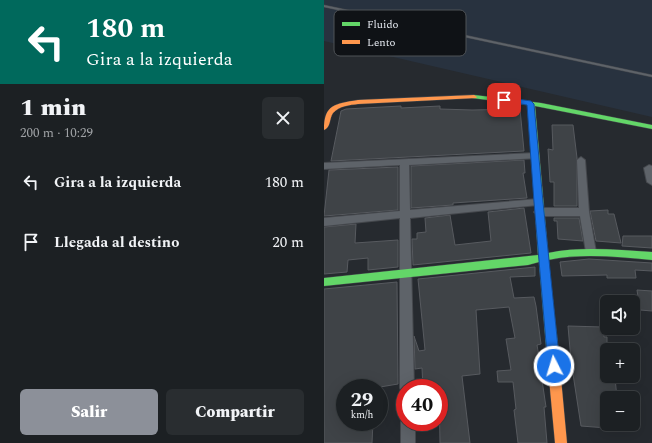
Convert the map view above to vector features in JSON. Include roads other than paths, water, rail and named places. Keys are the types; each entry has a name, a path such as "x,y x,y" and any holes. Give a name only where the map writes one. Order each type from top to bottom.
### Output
{"street":[{"path":"324,128 325,117 333,108 343,104 402,99 473,98 504,100 531,104 652,127"},
{"path":"531,104 561,443"},
{"path":"324,166 535,156"},
{"path":"581,160 584,212 591,252"},
{"path":"404,162 407,379"},
{"path":"649,168 652,182"},
{"path":"324,222 404,215 539,207 584,212"},
{"path":"324,282 528,261 565,253 591,252 652,256"},
{"path":"408,431 408,443"}],"lane":[{"path":"324,6 343,10"},
{"path":"466,36 652,76"}]}
